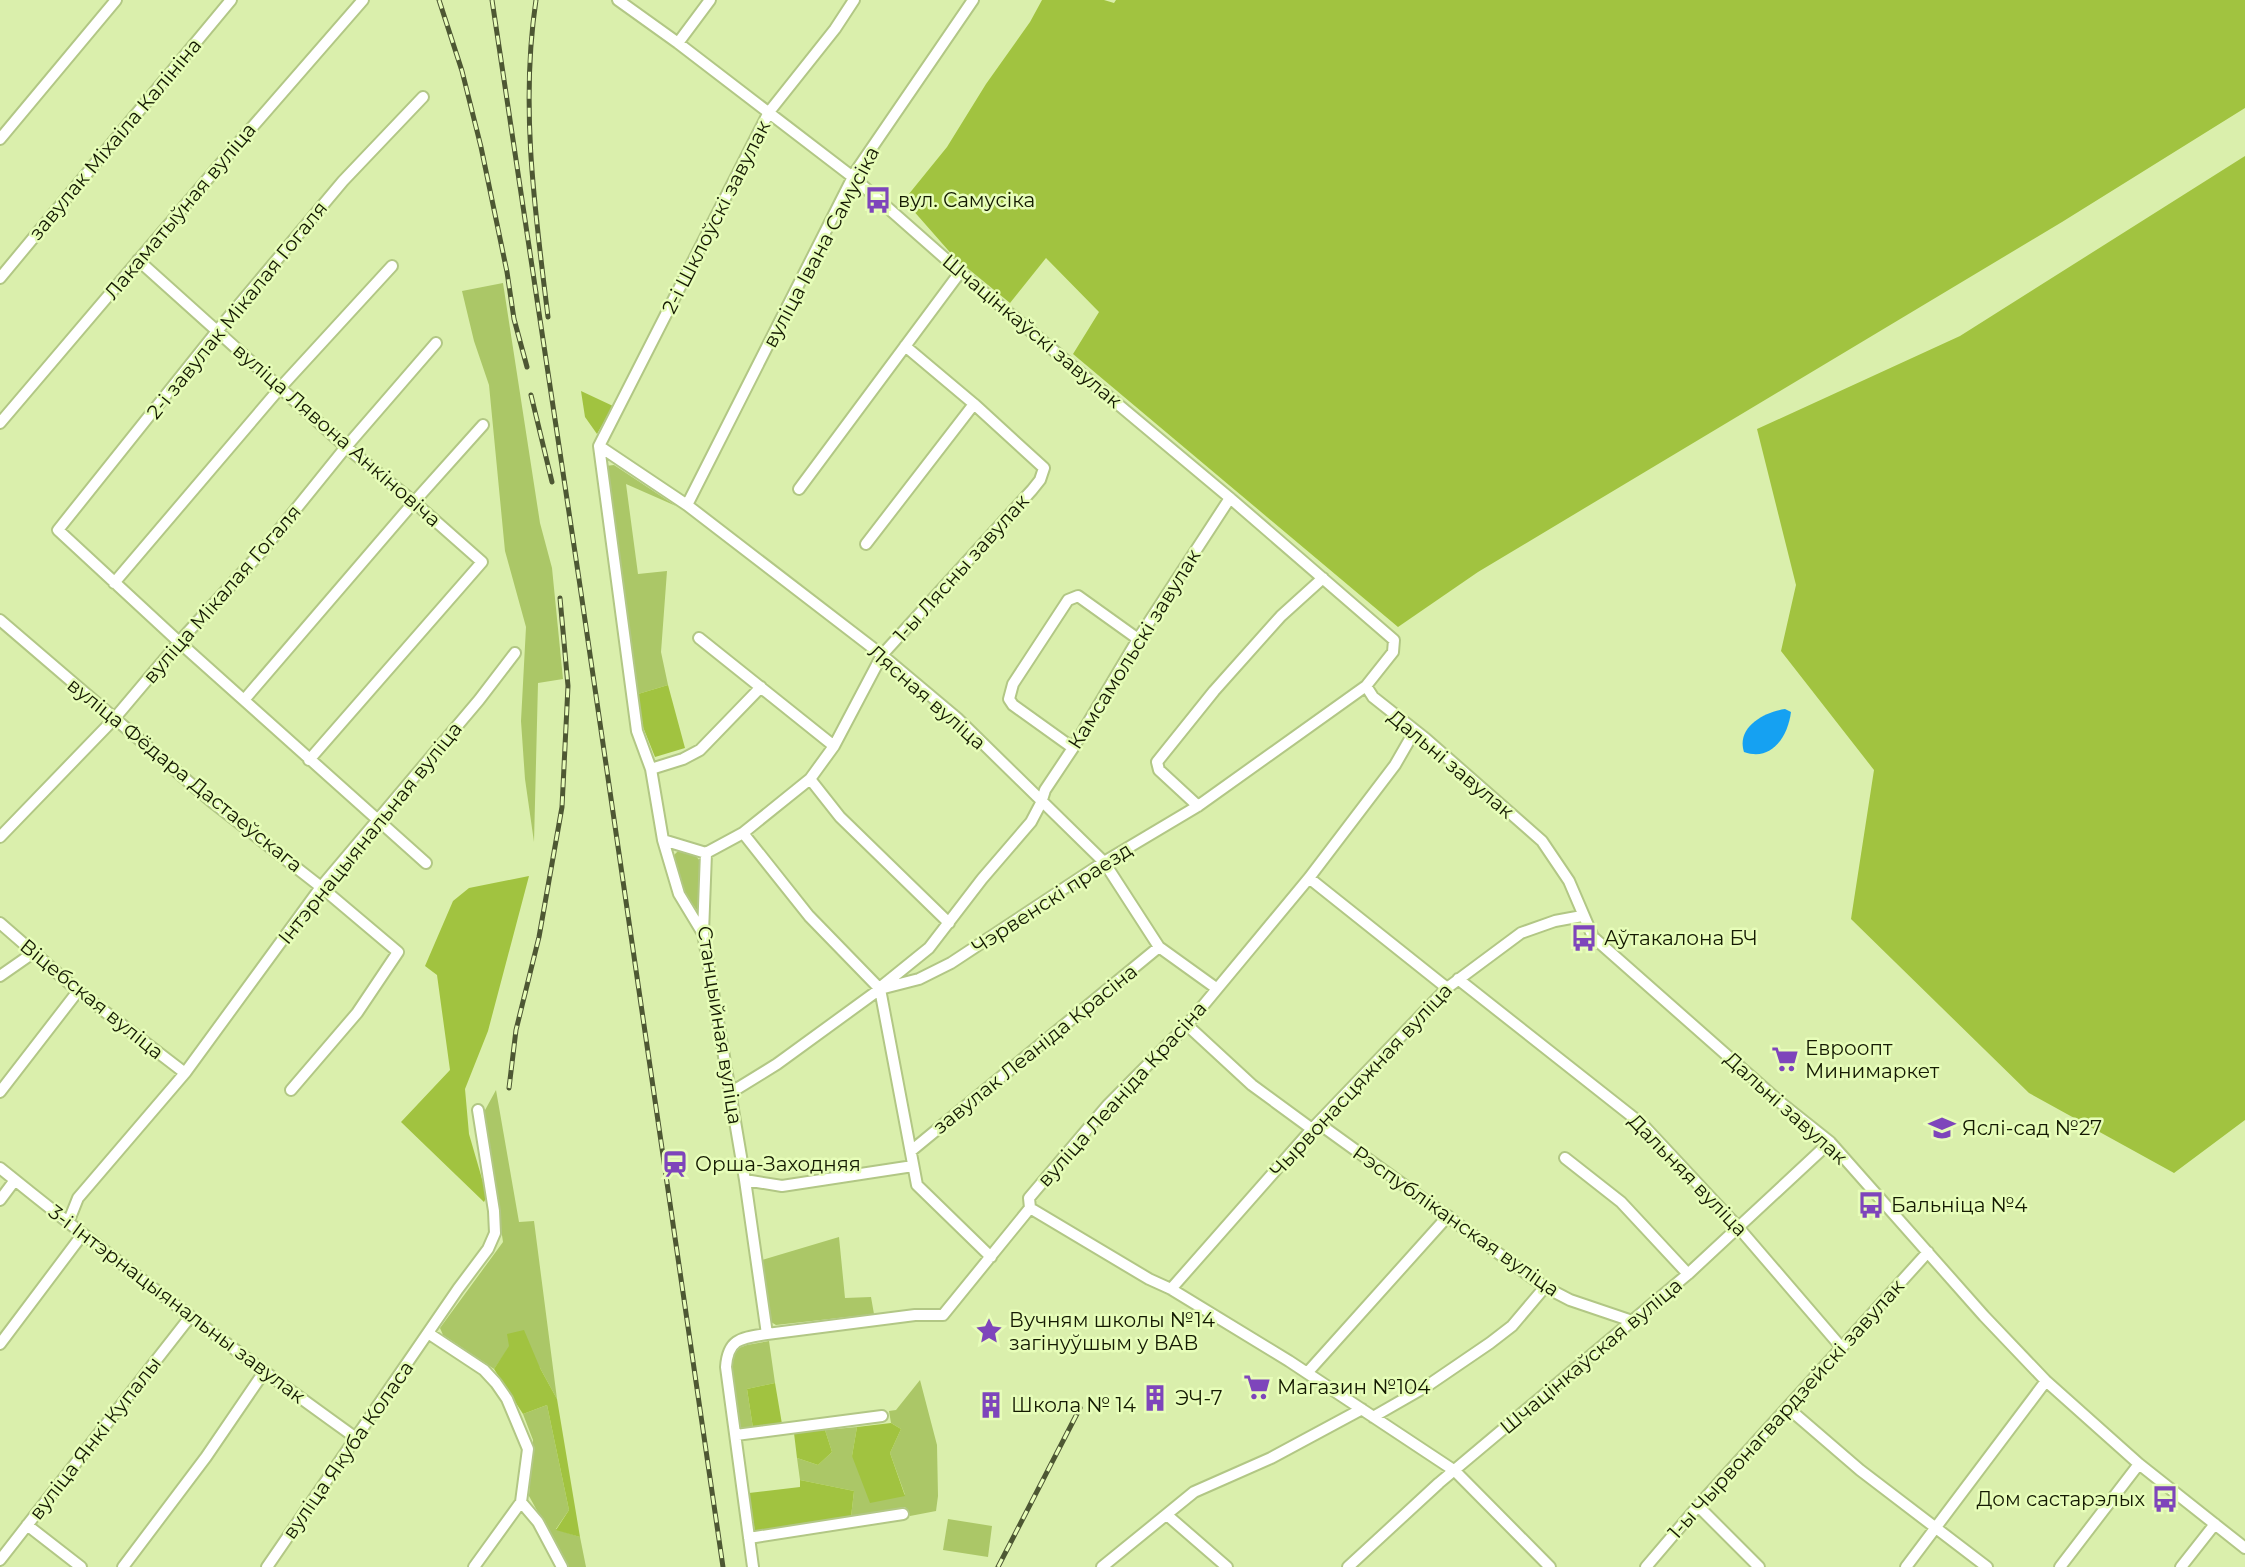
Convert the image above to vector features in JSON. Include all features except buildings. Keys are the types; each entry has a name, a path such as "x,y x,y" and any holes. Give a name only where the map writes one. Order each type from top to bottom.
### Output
{"street":[{"path":"0,140 116,0"},
{"name":"завулак Міхаіла Калініна","path":"0,278 231,0"},
{"name":"Лакаматыўная вуліца","path":"0,423 363,0"},
{"name":"Шчацінкаўскі завулак","path":"618,0 854,178 1394,640 1393,652 1366,686"},
{"path":"678,43 710,0"},
{"name":"2-і Шклоўскі завулак","path":"599,446 769,112 835,29 854,0"},
{"name":"вуліца Івана Самусіка","path":"687,505 864,159 973,0"},
{"name":"2-і завулак Мікалая Гогаля","path":"114,583 58,530 217,332 343,181 423,97"},
{"name":"вуліца Лявона Анкіновіча","path":"138,260 346,447 414,502 482,562 309,760"},
{"path":"392,266 280,388 114,583 426,863"},
{"path":"799,489 960,271"},
{"name":"вуліца Мікалая Гогаля","path":"0,837 114,719 178,642 262,550 346,447 436,343"},
{"path":"866,544 974,404 905,346"},
{"name":"1-ы Лясны завулак","path":"743,833 810,779 834,746 882,655 1040,480 1044,468 974,404"},
{"path":"244,700 483,425"},
{"path":"599,446 637,731 651,769 663,840 679,894 703,933"},
{"name":"Лясная вуліца","path":"599,446 687,505 882,655 957,718 1041,803 1104,862 1159,947 1216,988"},
{"name":"Камсамольскі завулак","path":"880,988 929,948 982,879 1031,822 1045,790 1073,748 1138,639 1230,498"},
{"path":"1198,806 1159,770 1157,762 1234,668 1281,616 1323,578"},
{"path":"1073,748 1013,705 1009,699 1013,684 1068,600 1078,596 1138,639"},
{"name":"вуліца Фёдара Дастаеўскага","path":"0,620 212,801 398,951 357,1013 291,1090"},
{"path":"699,638 834,746"},
{"name":"Інтэрнацыянальная вуліца","path":"68,1222 78,1198 185,1073 321,887 479,700 515,653"},
{"name":"Дальні завулак","path":"1366,686 1373,698 1542,841 1569,881 1582,916 1593,937 1781,1103 1830,1142 1984,1316 2046,1381 2139,1464 2245,1548"},
{"name":"Чэрвенскі праезд","path":"730,1093 777,1064 880,988 919,979 951,963 1104,862 1198,806 1366,686"},
{"path":"651,769 683,759 700,750 761,687"},
{"name":"вуліца Леаніда Красіна","path":"766,1334 915,1315 943,1315 1030,1208 1029,1198 1107,1106 1187,1025 1309,878 1395,765 1414,732"},
{"path":"810,779 840,817 949,923"},
{"path":"663,840 706,853 743,833 809,916 880,988"},
{"name":"Станцыйная вуліца","path":"706,853 703,933 745,1180 766,1334"},
{"path":"1309,878 1447,988"},
{"name":"Чырвонасцяжная вуліца","path":"1171,1289 1315,1126 1447,988 1521,933 1555,921 1582,916"},
{"name":"Віцебская вуліца","path":"0,923 78,991 185,1073"},
{"name":"завулак Леаніда Красіна","path":"911,1151 1159,947"},
{"path":"0,976 33,953"},
{"name":"Дальняя вуліца","path":"1458,979 1644,1125 1738,1227 1842,1348"},
{"name":"завулак Леаніда Красіна","path":"880,988 917,1185 991,1257"},
{"path":"0,1092 78,991"},
{"name":"Рэспубліканская вуліца","path":"1187,1025 1252,1084 1448,1216 1545,1287 1570,1300 1632,1321"},
{"name":"вуліца Якуба Коласа","path":"267,1567 488,1249 495,1233 494,1210 478,1110"},
{"name":"Шчацінкаўская вуліца","path":"1348,1567 1455,1471 1688,1274 1830,1142"},
{"path":"1566,1158 1621,1202 1688,1274"},
{"path":"745,1180 782,1186 913,1166"},
{"name":"3-і Інтэрнацыянальны завулак","path":"0,1168 82,1235 190,1317 356,1438"},
{"path":"0,1200 15,1180"},
{"path":"1030,1208 1149,1279 1171,1289 1306,1373 1455,1471 1550,1567"},
{"path":"1306,1373 1448,1216"},
{"path":"0,1344 82,1235"},
{"name":"1-ы Чырвонагвардзейскі завулак","path":"1646,1567 1698,1506 1928,1252"},
{"path":"1373,1417 1427,1386 1490,1343 1512,1326 1545,1287"},
{"name":"вуліца Янкі Купалы","path":"0,1560 190,1317"},
{"path":"428,1333 484,1370 507,1399 528,1449 521,1502 474,1567"},
{"path":"753,1567 726,1367 727,1354 733,1342 766,1334"},
{"path":"123,1567 206,1457 264,1372"},
{"path":"1906,1567 2046,1381"},
{"path":"1788,1408 1860,1470 1987,1567"},
{"path":"1102,1567 1194,1492 1271,1458 1362,1409"},
{"path":"736,1435 882,1416"},
{"path":"2060,1567 2139,1464"},
{"path":"521,1502 538,1522 562,1567"},
{"path":"1698,1506 1759,1567"},
{"path":"749,1539 903,1514"},
{"path":"1167,1515 1227,1567"},
{"path":"2181,1567 2215,1524"},
{"path":"27,1525 81,1567"}],"green space":[{"path":"1042,0 1104,0 1114,3 1116,0 2245,0 2245,108 2062,222 1478,572 1398,627 1073,354 1099,312 1046,258 1010,303 955,258 904,200 947,147 986,84 1030,22"},
{"path":"2245,156 2245,1120 2174,1173 2029,1093 1851,919 1874,770 1781,651 1796,585 1757,429 1960,336"},
{"path":"503,283 540,523 552,568 563,679 538,683 534,842 525,779 521,721 526,627 505,551 489,385 474,341 462,291"},
{"path":"581,391 613,406 597,434 585,417"},
{"path":"614,465 676,506 626,484 638,574 667,571 661,652 668,685 638,694 605,466"},
{"path":"668,685 685,748 655,757 643,727 638,694"},
{"path":"679,850 695,855 700,861 699,913 685,894 674,855"},
{"path":"529,876 488,1031 465,1089 469,1134 487,1196 484,1202 401,1122 450,1070 437,975 425,966 453,901 469,888"},
{"path":"496,1090 519,1222 534,1221 557,1399 540,1368 510,1346 494,1369 443,1335 440,1328 503,1242 484,1112"},
{"path":"839,1237 845,1298 871,1297 874,1314 776,1325 771,1322 762,1260"},
{"path":"524,1330 540,1368 557,1399 580,1537 556,1530 569,1510 547,1405 523,1414 494,1369 509,1346 507,1334"},
{"path":"769,1341 775,1383 747,1389 753,1428 741,1429 730,1367 736,1349"},
{"path":"920,1380 937,1445 936,1511 910,1516 905,1507 851,1517 854,1491 800,1480 797,1458 818,1465 832,1452 825,1430 857,1427 852,1456 905,1495 890,1453 901,1429 891,1423 889,1411 896,1410"},
{"path":"775,1383 782,1424 753,1428 747,1389"},
{"path":"547,1405 569,1510 556,1529 580,1537 586,1567 568,1567 529,1496 533,1440 523,1414"},
{"path":"891,1423 901,1429 890,1453 905,1496 870,1503 852,1456 857,1427"},
{"path":"825,1430 832,1452 818,1465 797,1458 794,1433"},
{"path":"800,1480 854,1491 851,1517 755,1532 749,1493 800,1487"},
{"path":"948,1519 992,1526 988,1557 943,1550"}],"water":[{"path":"1785,709 1791,712 1789,721 1777,745 1763,753 1744,752 1744,735 1748,728 1761,717"}],"railway":[{"path":"439,0 462,71 481,147 507,272 514,319 527,367"},
{"path":"492,0 723,1567"},
{"path":"536,0 531,40 529,119 534,198 548,317"},
{"path":"531,395 552,482"},
{"path":"509,1088 516,1030 539,937 562,807 568,686 560,598"},
{"path":"998,1567 1080,1408"}],"place":[{"name":"вул. Самусіка","path":"878,200"},
{"name":"Аўтакалона БЧ","path":"1584,938"},
{"name":"Евроопт Минимаркет","path":"1785,1059"},
{"name":"Яслі-сад №27","path":"1942,1128"},
{"name":"Орша-Заходняя","path":"675,1164"},
{"name":"Бальніца №4","path":"1871,1205"},
{"name":"Вучням школы №14 загінуўшым у ВАВ","path":"989,1331"},
{"name":"Магазин №104","path":"1257,1387"},
{"name":"ЭЧ-7","path":"1155,1398"},
{"name":"Школа № 14","path":"991,1405"},
{"name":"Дом састарэлых","path":"2165,1499"}]}
